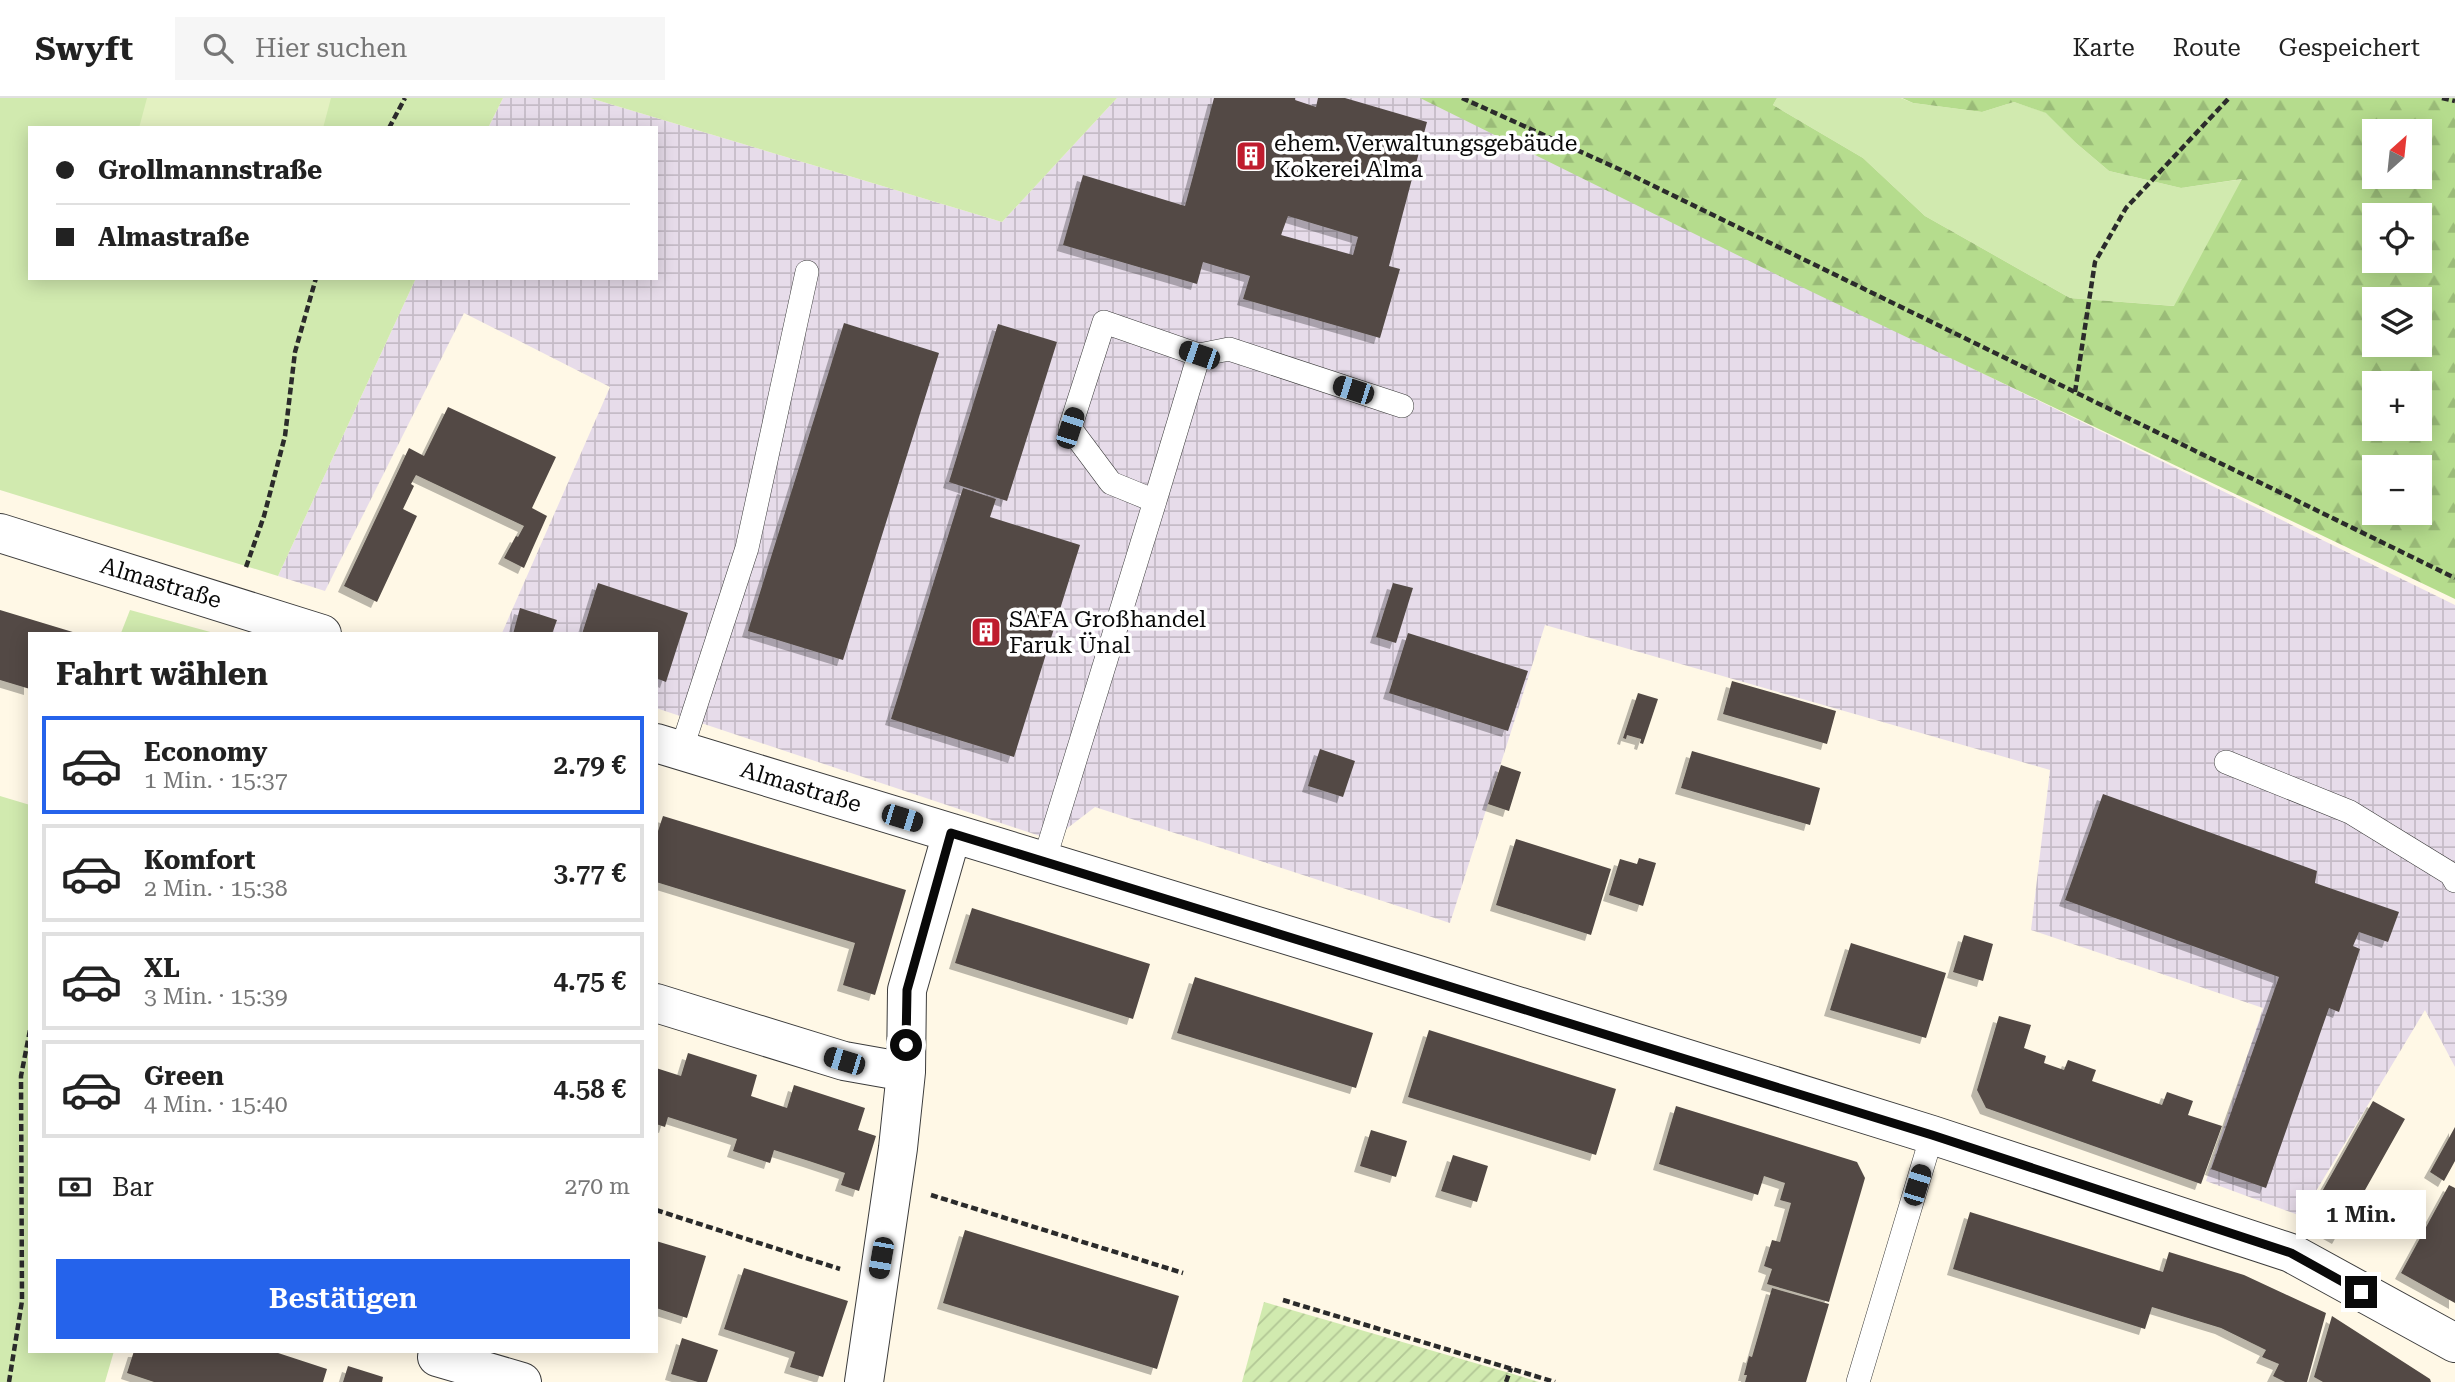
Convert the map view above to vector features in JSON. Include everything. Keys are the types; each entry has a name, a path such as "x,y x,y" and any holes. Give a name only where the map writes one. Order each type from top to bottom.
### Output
{"street":[{"name":"Almastraße","path":"0,533 316,632"},
{"name":"Almastraße","path":"669,747 1932,1135 2291,1253 2455,1343"},
{"path":"864,1382 906,1072 907,990 951,833"},
{"path":"658,1004 844,1061 906,1072"},
{"path":"435,1363 522,1382"}],"lane":[{"path":"669,747 747,548 807,272"},
{"path":"1155,501 1111,483 1070,428 1104,322 1199,355 1229,349 1402,406"},
{"path":"1044,861 1199,355"},
{"path":"2226,762 2350,812 2451,874 2455,881"},
{"path":"1858,1382 1932,1135"}],"path":[{"path":"390,126 405,98"},
{"path":"1462,98 1621,170 2455,578"},
{"path":"2075,392 2095,262 2126,208 2229,98"},
{"path":"2442,98 2455,101"},
{"path":"233,605 275,478 285,436 295,352 315,280"},
{"path":"9,1382 22,1301 21,1076 28,1040"},
{"path":"892,1189 925,1193 1183,1273"},
{"path":"658,1211 877,1281"},
{"path":"1283,1300 1555,1382"},
{"path":"1506,1382 1511,1368"}],"shaded area":[{"path":"503,98 590,98 1002,222 1117,98 1421,98 2455,605 2455,1067 2425,1010 2301,1216 2206,1181 2263,1008 2031,930 2050,770 1545,625 1450,923 1095,807 1052,840 658,709 658,632 502,632 610,387 464,313 325,591 278,576 415,280 658,280 658,126 489,126"}],"green space":[{"path":"0,98 503,98 489,126 28,126 28,280 415,280 278,576 0,490"},
{"path":"147,98 331,98 324,126 140,126"},
{"path":"590,98 1117,98 1002,222"},
{"path":"1420,98 1777,98 1773,105 1863,158 1925,216 2070,298 2174,306 2242,179 2181,188 2109,171 2046,113 2014,102 1982,112 1913,103 1902,98 2455,98 2455,599 1808,290"},
{"path":"1777,98 1901,98 1913,103 1982,112 2014,102 2047,113 2109,171 2181,188 2243,179 2175,306 2070,298 1925,216 1863,158 1773,105"},
{"path":"130,610 210,632 121,632"},
{"path":"0,796 28,804 28,1353 113,1353 105,1382 0,1382"},
{"path":"1264,1302 1513,1374 1539,1382 1242,1382"}],"building":[{"path":"1214,98 1295,98 1316,107 1318,98 1345,98 1427,122 1389,266 1400,269 1380,338 1243,299 1250,276 1203,262 1197,284 1063,245 1083,175 1185,206","holes":["1288,216 1358,237 1353,255 1281,235"]},
{"path":"844,323 939,353 843,660 748,631"},
{"path":"998,324 1057,342 1007,501 949,482"},
{"path":"448,407 556,457 532,508 547,516 524,568 504,558 524,526 416,475 403,509 417,516 377,602 344,586 409,448 424,456"},
{"name":"SAFA Großhandel Faruk Ünal","path":"963,488 996,499 990,517 1080,545 1014,757 891,719"},
{"path":"598,583 688,613 666,682 658,679 658,632 583,632"},
{"path":"1393,583 1413,588 1396,643 1376,637"},
{"path":"520,608 557,620 553,632 514,632"},
{"path":"0,610 73,632 28,632 28,688 0,680"},
{"path":"1408,633 1528,671 1508,731 1389,693"},
{"path":"1732,681 1836,711 1827,744 1723,714"},
{"path":"1638,693 1658,699 1643,744 1640,743 1641,739 1627,735 1626,739 1623,738"},
{"path":"1320,749 1355,761 1343,797 1308,786"},
{"path":"1692,751 1820,788 1810,825 1681,788"},
{"path":"1501,765 1521,772 1509,811 1488,804"},
{"path":"2103,794 2317,871 2315,883 2399,912 2388,942 2359,932 2353,946 2360,949 2339,1012 2329,1008 2266,1188 2211,1169 2279,977 2065,900"},
{"path":"663,816 906,890 875,995 843,985 855,943 658,883 658,831"},
{"path":"1516,839 1611,869 1591,935 1496,905"},
{"path":"1639,858 1656,863 1643,906 1609,895 1620,859 1637,864"},
{"path":"972,908 1150,964 1133,1019 955,963"},
{"path":"1964,935 1993,944 1983,981 1953,972"},
{"path":"1851,943 1946,973 1926,1038 1830,1010"},
{"path":"1195,977 1373,1033 1356,1088 1177,1033"},
{"path":"1999,1016 2031,1025 2024,1048 2046,1056 2044,1063 2064,1070 2068,1060 2096,1070 2092,1081 2162,1105 2167,1092 2193,1101 2188,1115 2222,1126 2201,1184 1986,1108 1977,1090"},
{"path":"1429,1030 1616,1089 1596,1155 1408,1097"},
{"path":"688,1053 757,1075 751,1096 787,1108 794,1085 865,1108 858,1130 876,1136 859,1191 841,1185 845,1173 809,1161 774,1150 770,1163 733,1151 737,1139 668,1117 665,1127 658,1125 658,1069 681,1076"},
{"path":"2373,1101 2405,1119 2338,1238 2306,1220"},
{"path":"1676,1106 1857,1162 1865,1178 1829,1302 1767,1284 1772,1269 1764,1266 1772,1240 1780,1242 1791,1203 1780,1200 1785,1183 1764,1176 1758,1195 1659,1164"},
{"path":"2455,1127 2455,1161 2444,1181 2430,1172"},
{"path":"1371,1130 1407,1141 1396,1177 1360,1166"},
{"path":"1453,1155 1488,1166 1477,1202 1441,1191"},
{"path":"2449,1185 2455,1188 2455,1303 2401,1273"},
{"path":"1970,1212 2163,1272 2169,1252 2244,1275 2326,1313 2307,1382 2285,1382 2273,1376 2279,1364 2262,1357 2266,1350 2221,1328 2152,1307 2145,1329 1953,1269"},
{"path":"965,1230 1179,1296 1157,1369 943,1303"},
{"path":"658,1242 706,1256 687,1318 658,1309"},
{"path":"744,1268 848,1301 823,1377 790,1367 795,1352 724,1329"},
{"path":"1772,1288 1829,1304 1806,1382 1745,1382 1749,1356 1752,1357"},
{"path":"2332,1316 2431,1382 2323,1382 2314,1377"},
{"path":"682,1338 718,1350 707,1382 671,1374"},
{"path":"133,1353 278,1353 327,1369 323,1382 154,1382 127,1373"},
{"path":"348,1366 383,1377 382,1382 343,1382"}],"place":[{"name":"ehem. Verwaltungsgebäude Kokerei Alma","path":"1251,156"},
{"name":"SAFA Großhandel Faruk Ünal","path":"986,632"}],"route":[{"path":"906,1045 907,990 951,833 1932,1135 2291,1253 2361,1292"}]}
